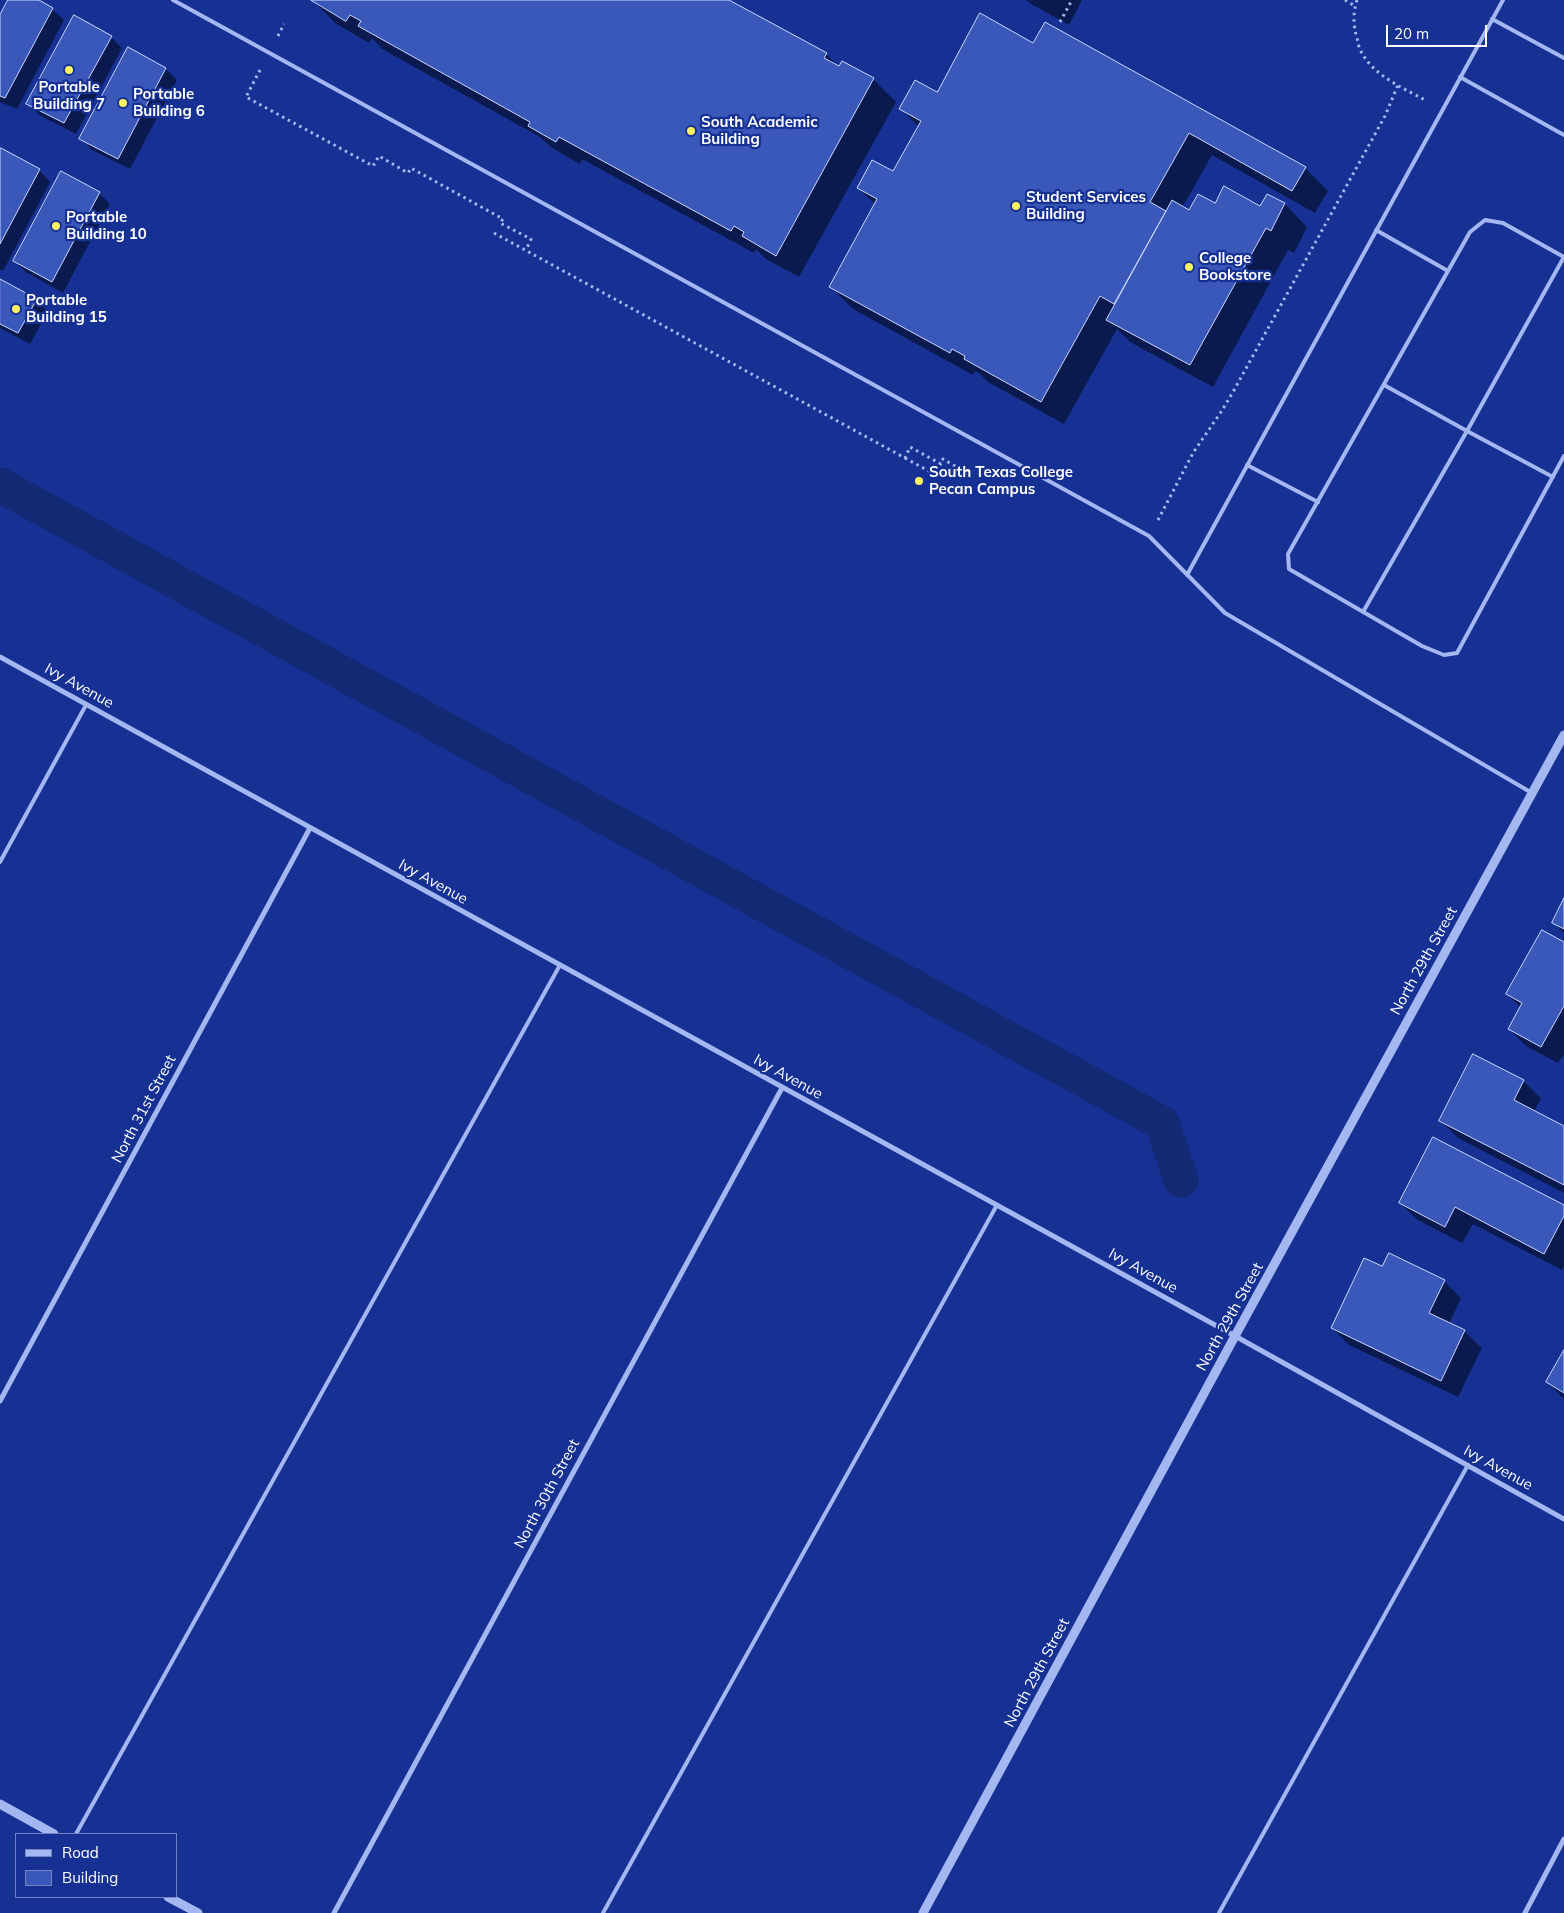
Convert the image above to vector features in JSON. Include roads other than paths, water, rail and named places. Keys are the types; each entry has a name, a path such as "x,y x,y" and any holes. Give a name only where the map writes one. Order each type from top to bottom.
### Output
{"street":[{"name":"Ivy Avenue","path":"0,657 1564,1519"},
{"name":"North 29th Street","path":"923,1913 1235,1336 1564,735"},
{"name":"North 31st Street","path":"0,1401 310,828"},
{"name":"North 30th Street","path":"334,1913 782,1088"},
{"path":"0,1804 52,1833"},
{"path":"1525,1913 1564,1840"},
{"path":"170,1898 198,1913"}],"lane":[{"path":"173,0 1149,536 1225,613 1532,793"},
{"path":"1187,575 1502,0"},
{"path":"1492,19 1564,58"},
{"path":"1460,77 1564,135"},
{"path":"1363,612 1564,257 1503,222 1485,220 1470,232 1288,554 1289,569 1363,612 1422,646 1444,654 1457,653 1564,456"},
{"path":"1376,230 1448,271"},
{"path":"1384,385 1553,477"},
{"path":"1247,465 1318,502"},
{"path":"0,862 86,704"},
{"path":"77,1833 560,966"},
{"path":"603,1913 996,1205"},
{"path":"1219,1913 1468,1466"}],"waterway":[{"path":"0,485 1162,1123 1181,1180"}],"place":[{"name":"Portable Building 7","path":"69,70"},
{"name":"Portable Building 6","path":"123,103"},
{"name":"South Academic Building","path":"691,131"},
{"name":"Student Services Building","path":"1016,206"},
{"name":"Portable Building 10","path":"56,226"},
{"name":"College Bookstore","path":"1189,267"},
{"name":"Portable Building 15","path":"16,309"},
{"name":"South Texas College Pecan Campus","path":"919,481"}]}
